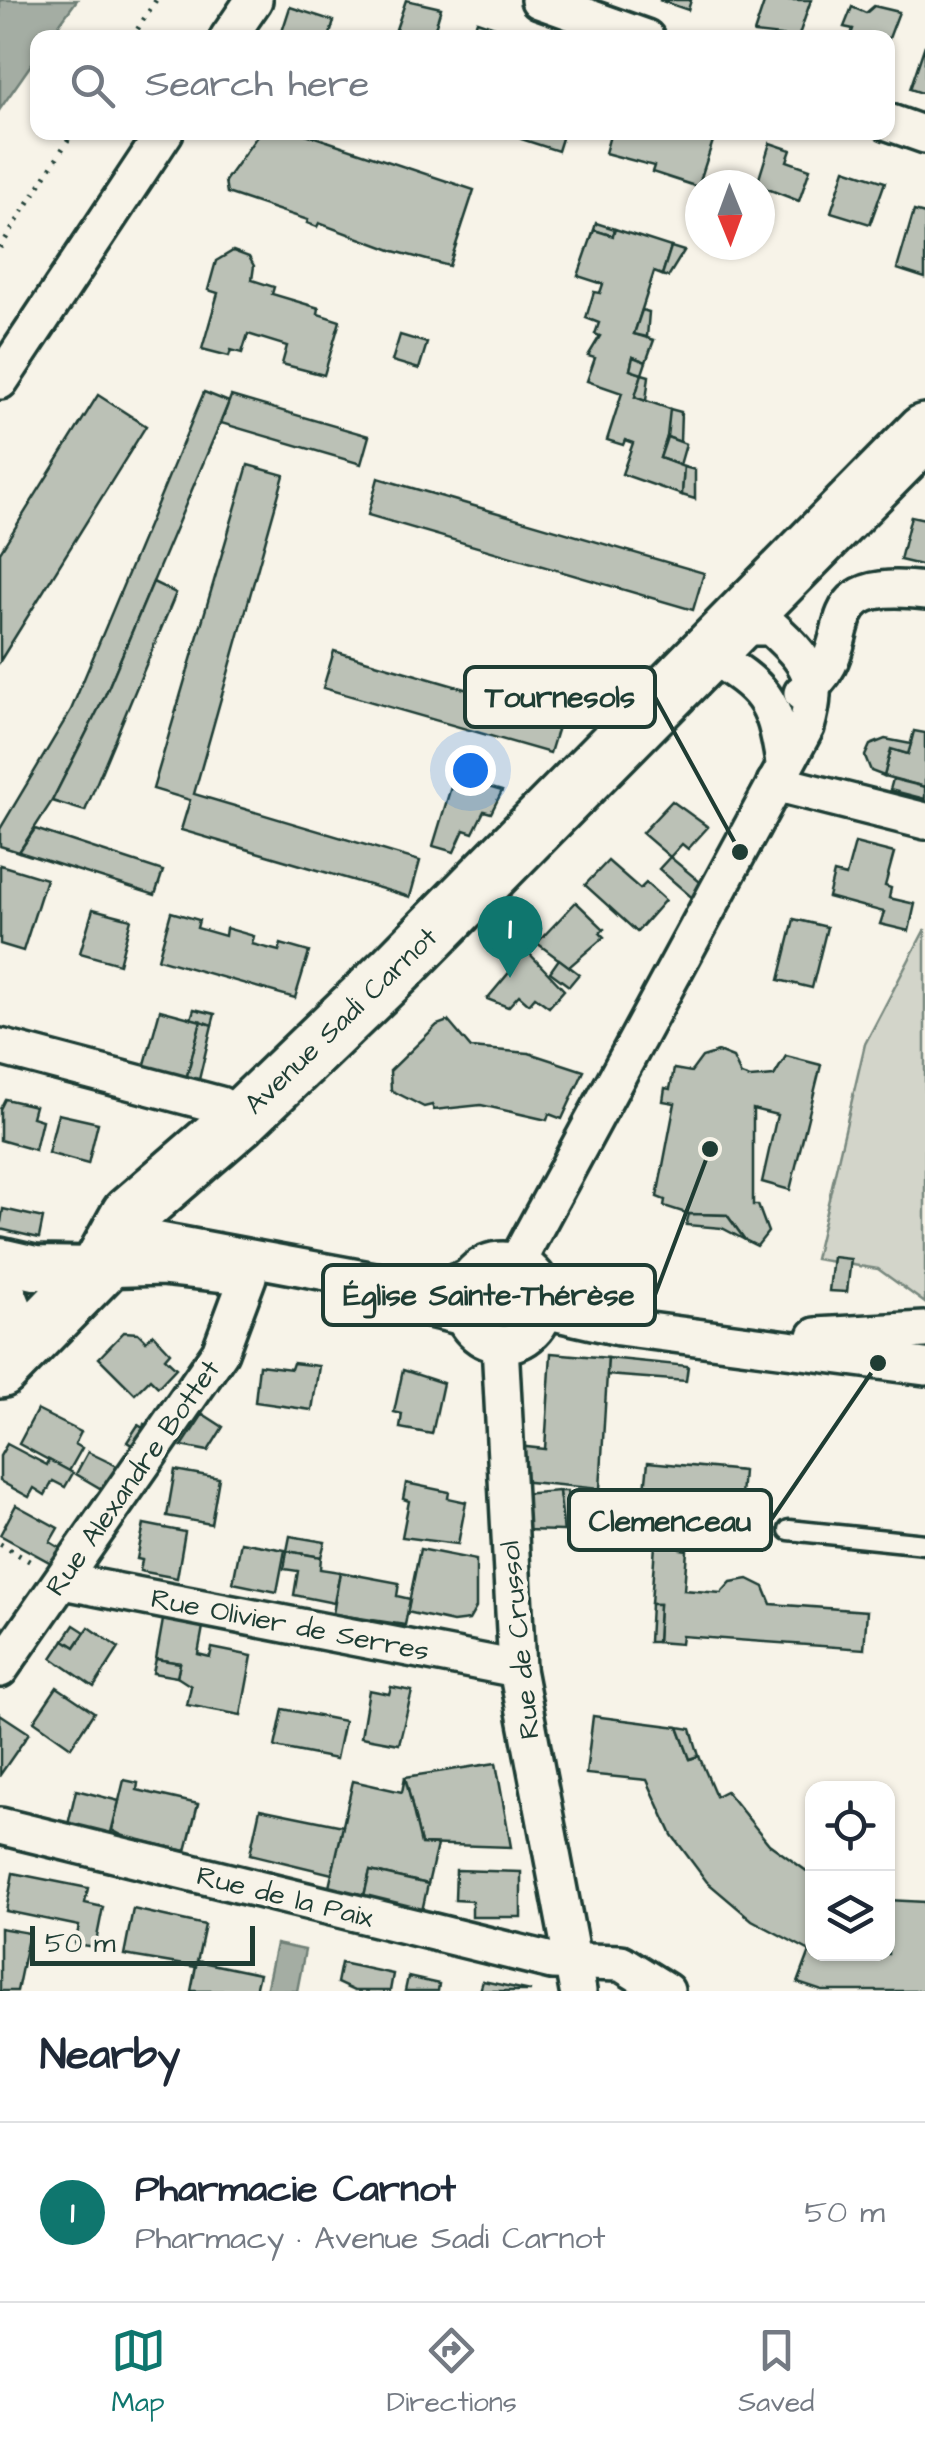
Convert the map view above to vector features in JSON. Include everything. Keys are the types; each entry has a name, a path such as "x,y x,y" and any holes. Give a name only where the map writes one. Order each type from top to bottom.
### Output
{"main road":[{"name":"Avenue Sadi Carnot","path":"99,1269 171,1241 289,1106 768,658 917,453"},
{"name":"Avenue Sadi Carnot","path":"4,1365 99,1269 129,1215 242,1118 396,969 768,658"}],"street":[{"path":"233,30 254,0"},
{"path":"539,0 623,30"},
{"path":"895,124 925,135"},
{"path":"0,380 160,140"},
{"path":"917,453 925,402"},
{"path":"517,1262 780,773 768,658 850,606 868,590 883,586 925,592"},
{"path":"780,773 925,822"},
{"path":"0,1047 233,1110 242,1118"},
{"path":"0,1260 26,1268 163,1266 403,1302 463,1317 484,1340 500,1344 528,1335 544,1310 542,1286 517,1262 489,1261 466,1279 439,1288 400,1286 171,1241"},
{"name":"Rue Alexandre Bottet","path":"0,1669 220,1352 248,1276"},
{"path":"463,1317 461,1291 466,1279"},
{"path":"0,1283 13,1316 4,1365"},
{"path":"544,1310 619,1327 730,1338 925,1367"},
{"path":"730,1338 925,1330"},
{"name":"Rue de Crussol","path":"500,1344 517,1669 575,1976"},
{"name":"Rue Olivier de Serres","path":"63,1580 517,1669"},
{"name":"Rue de la Paix","path":"0,1826 552,1962 575,1976 620,1963 666,1991"}],"lane":[{"path":"789,1530 925,1544"}],"path":[{"path":"137,30 156,0"},
{"path":"0,248 68,140"}],"shaded area":[{"path":"0,0 77,0 55,30 30,30 30,66 0,109"},
{"path":"925,929 925,1303 878,1269 815,1259 865,1044"},
{"path":"276,1944 305,1950 297,1991 266,1991"}],"building":[{"path":"406,0 441,8 434,30 396,30"},
{"path":"659,0 691,0 688,10"},
{"path":"765,0 811,0 801,30 755,30"},
{"path":"874,6 899,12 892,30 844,27 852,7 866,13"},
{"path":"290,7 334,21 331,30 283,30"},
{"path":"477,21 504,30 474,30"},
{"path":"925,45 925,94 910,89"},
{"path":"254,140 324,140 474,190 449,266 394,251 319,223 317,227 308,220 227,193 225,181"},
{"path":"524,140 561,140 558,151"},
{"path":"609,140 713,140 704,170 685,170 685,183 652,172 654,166 605,153"},
{"path":"770,143 791,150 787,161 810,169 799,201 775,192 775,170 762,170"},
{"path":"845,169 885,182 870,224 831,212"},
{"path":"914,211 925,214 925,278 897,269"},
{"path":"596,223 615,229 613,236 594,230"},
{"path":"615,229 671,247 662,275 654,272 634,334 654,340 646,362 633,357 630,370 642,374 635,397 670,409 672,422 660,458 684,467 682,495 622,474 633,443 625,440 623,445 607,440 622,393 587,381 595,358 588,356 600,336 595,334 599,323 586,318 594,292 600,293 603,284 578,276 594,230 613,236"},
{"path":"671,247 684,251 668,277 662,275"},
{"path":"233,251 249,257 254,266 252,280 274,287 272,294 319,308 318,314 340,321 324,375 282,364 287,346 248,334 242,353 231,350 229,356 202,349 218,293 208,290 216,261"},
{"path":"642,310 649,312 647,337 634,334"},
{"path":"400,335 427,343 419,369 392,361"},
{"path":"633,357 646,362 642,374 630,370"},
{"path":"642,374 649,376 646,401 635,397"},
{"path":"204,392 229,402 104,698 52,801 19,852 0,846 0,829 71,710"},
{"path":"98,395 146,426 0,661 0,552"},
{"path":"231,396 369,436 361,464 221,423"},
{"path":"670,409 681,412 680,442 667,437"},
{"path":"667,437 686,444 680,465 660,458"},
{"path":"248,465 284,475 194,794 420,861 410,897 181,830 190,800 153,789"},
{"path":"684,467 695,470 695,499 682,495"},
{"path":"378,478 704,573 693,610 368,515"},
{"path":"911,516 925,519 925,566 900,560"},
{"path":"153,582 176,593 85,811 52,801 104,698"},
{"path":"334,651 561,717 550,753 323,688"},
{"path":"914,731 925,733 925,787 884,776 891,749 908,754"},
{"path":"885,739 911,744 908,754 891,749 884,776 871,771 865,756 870,745"},
{"path":"454,777 502,791 491,813 484,811 473,833 464,830 454,852 433,846"},
{"path":"893,779 925,787 925,799 890,790"},
{"path":"672,801 708,827 688,849 682,844 670,857 642,833"},
{"path":"35,829 163,871 155,895 19,852"},
{"path":"855,843 894,853 885,886 891,888 889,898 915,904 909,931 880,924 884,912 828,897 834,873 846,876"},
{"path":"670,857 705,886 696,901 659,869"},
{"path":"608,861 640,889 646,883 665,900 637,932 585,885"},
{"path":"0,865 46,879 23,951 0,944"},
{"path":"576,902 604,929 600,933 604,937 569,967 537,943"},
{"path":"93,909 131,919 119,964 80,953"},
{"path":"171,912 199,920 197,928 225,936 226,928 254,936 252,944 279,951 281,944 309,952 295,998 158,959"},
{"path":"794,919 827,927 812,988 779,980"},
{"path":"527,951 564,990 549,1007 535,997 529,1004 519,995 508,1007 487,999"},
{"path":"559,959 579,974 569,986 550,972"},
{"path":"194,1009 215,1014 212,1025 191,1019"},
{"path":"160,1010 201,1021 186,1080 144,1068"},
{"path":"201,1021 212,1025 198,1084 186,1080"},
{"path":"448,1021 471,1048 529,1053 584,1071 562,1119 549,1114 547,1120 481,1105 434,1110 432,1105 424,1107 391,1090 390,1071 437,1025"},
{"path":"718,1052 733,1058 741,1075 750,1078 774,1076 786,1056 821,1065 790,1190 762,1182 777,1115 753,1109 753,1205 758,1205 768,1232 757,1246 745,1240 727,1215 689,1214 664,1206 665,1200 657,1197 675,1103 663,1101 665,1088 670,1089 674,1069 691,1072 702,1057"},
{"path":"5,1099 35,1106 32,1117 42,1120 35,1150 0,1140 0,1109"},
{"path":"58,1114 98,1123 88,1164 48,1153"},
{"path":"3,1209 43,1218 39,1238 0,1229"},
{"path":"689,1214 727,1215 745,1240 722,1228 686,1225"},
{"path":"833,1257 851,1259 847,1292 829,1291"},
{"path":"124,1332 138,1333 146,1341 153,1334 170,1352 165,1358 176,1368 158,1387 150,1379 135,1394 99,1358"},
{"path":"551,1353 608,1358 600,1489 519,1481 517,1446 545,1449"},
{"path":"608,1358 688,1366 686,1381 607,1375"},
{"path":"293,1363 319,1366 312,1410 255,1402 259,1365 291,1369"},
{"path":"403,1370 443,1383 432,1434 400,1428 402,1414 394,1412"},
{"path":"37,1410 81,1432 75,1444 82,1448 69,1471 19,1444"},
{"path":"203,1414 223,1427 208,1451 182,1446"},
{"path":"144,1424 149,1426 135,1447 127,1442 138,1425 143,1428"},
{"path":"7,1444 47,1465 49,1460 73,1473 65,1487 53,1481 45,1495 34,1488 29,1497 0,1481 0,1456"},
{"path":"88,1452 121,1468 105,1491 76,1474"},
{"path":"648,1462 743,1471 740,1508 644,1499"},
{"path":"175,1470 219,1478 211,1524 167,1516"},
{"path":"406,1483 449,1492 448,1498 466,1502 458,1544 402,1537 409,1501 403,1499"},
{"path":"559,1491 564,1531 523,1530 520,1494"},
{"path":"559,1491 567,1491 571,1531 564,1531"},
{"path":"16,1505 58,1528 50,1542 65,1551 55,1565 0,1535"},
{"path":"144,1524 185,1532 177,1578 140,1571 142,1560 137,1559"},
{"path":"656,1530 682,1533 680,1549 687,1550 684,1590 721,1593 731,1582 748,1579 764,1587 771,1604 867,1611 864,1649 682,1636 681,1644 657,1642 659,1604 651,1604"},
{"path":"290,1536 325,1542 321,1557 287,1551"},
{"path":"241,1542 285,1550 277,1592 233,1583"},
{"path":"420,1549 476,1560 476,1608 469,1620 453,1622 407,1612"},
{"path":"287,1551 321,1557 320,1569 340,1572 334,1603 294,1595 298,1571 284,1569"},
{"path":"340,1572 399,1583 397,1596 410,1599 405,1625 333,1614"},
{"path":"651,1604 659,1604 657,1642 649,1642"},
{"path":"163,1620 203,1627 198,1654 210,1657 212,1648 252,1656 241,1715 187,1705 191,1686 177,1677 180,1663 156,1659"},
{"path":"74,1625 85,1632 75,1647 64,1640"},
{"path":"89,1627 119,1648 94,1687 52,1658 64,1640 75,1647"},
{"path":"156,1659 180,1663 177,1677 153,1673"},
{"path":"57,1687 94,1712 71,1747 34,1721"},
{"path":"391,1687 412,1691 399,1744 361,1737 369,1690 389,1694"},
{"path":"283,1709 344,1721 336,1759 275,1747"},
{"path":"0,1714 29,1733 0,1775"},
{"path":"593,1716 678,1727 690,1759 699,1756 716,1796 726,1791 769,1844 805,1870 805,1948 752,1920 707,1882 672,1835 647,1780 586,1774"},
{"path":"678,1727 691,1729 699,1756 690,1759"},
{"path":"496,1763 511,1847 421,1844 405,1777"},
{"path":"405,1777 421,1844 437,1845 428,1884 370,1871 364,1896 329,1887 353,1781 402,1792"},
{"path":"124,1780 138,1783 137,1790 198,1804 186,1851 125,1837 112,1830"},
{"path":"76,1790 119,1801 109,1840 67,1829"},
{"path":"260,1809 343,1826 332,1874 250,1854"},
{"path":"456,1870 521,1872 521,1917 472,1917 472,1901 455,1900"},
{"path":"370,1871 428,1884 422,1911 364,1896"},
{"path":"13,1873 88,1888 85,1903 103,1907 95,1947 75,1944 79,1926 6,1911"},
{"path":"895,1900 925,1902 925,1991 822,1991 798,1983 806,1961 895,1961"},
{"path":"133,1909 205,1925 196,1967 124,1955"},
{"path":"0,1928 29,1933 17,1991 0,1991"},
{"path":"197,1961 259,1974 255,1991 191,1991"},
{"path":"341,1963 393,1974 390,1991 354,1991 337,1983"},
{"path":"408,1977 439,1984 438,1991 405,1991"},
{"path":"483,1981 531,1991 480,1991"}],"place":[{"name":"Tournesols","path":"740,852"},
{"name":"Pharmacie Carnot","path":"510,978"},
{"name":"Église Sainte-Thérèse","path":"710,1149"},
{"name":"Clemenceau","path":"878,1363"}]}
